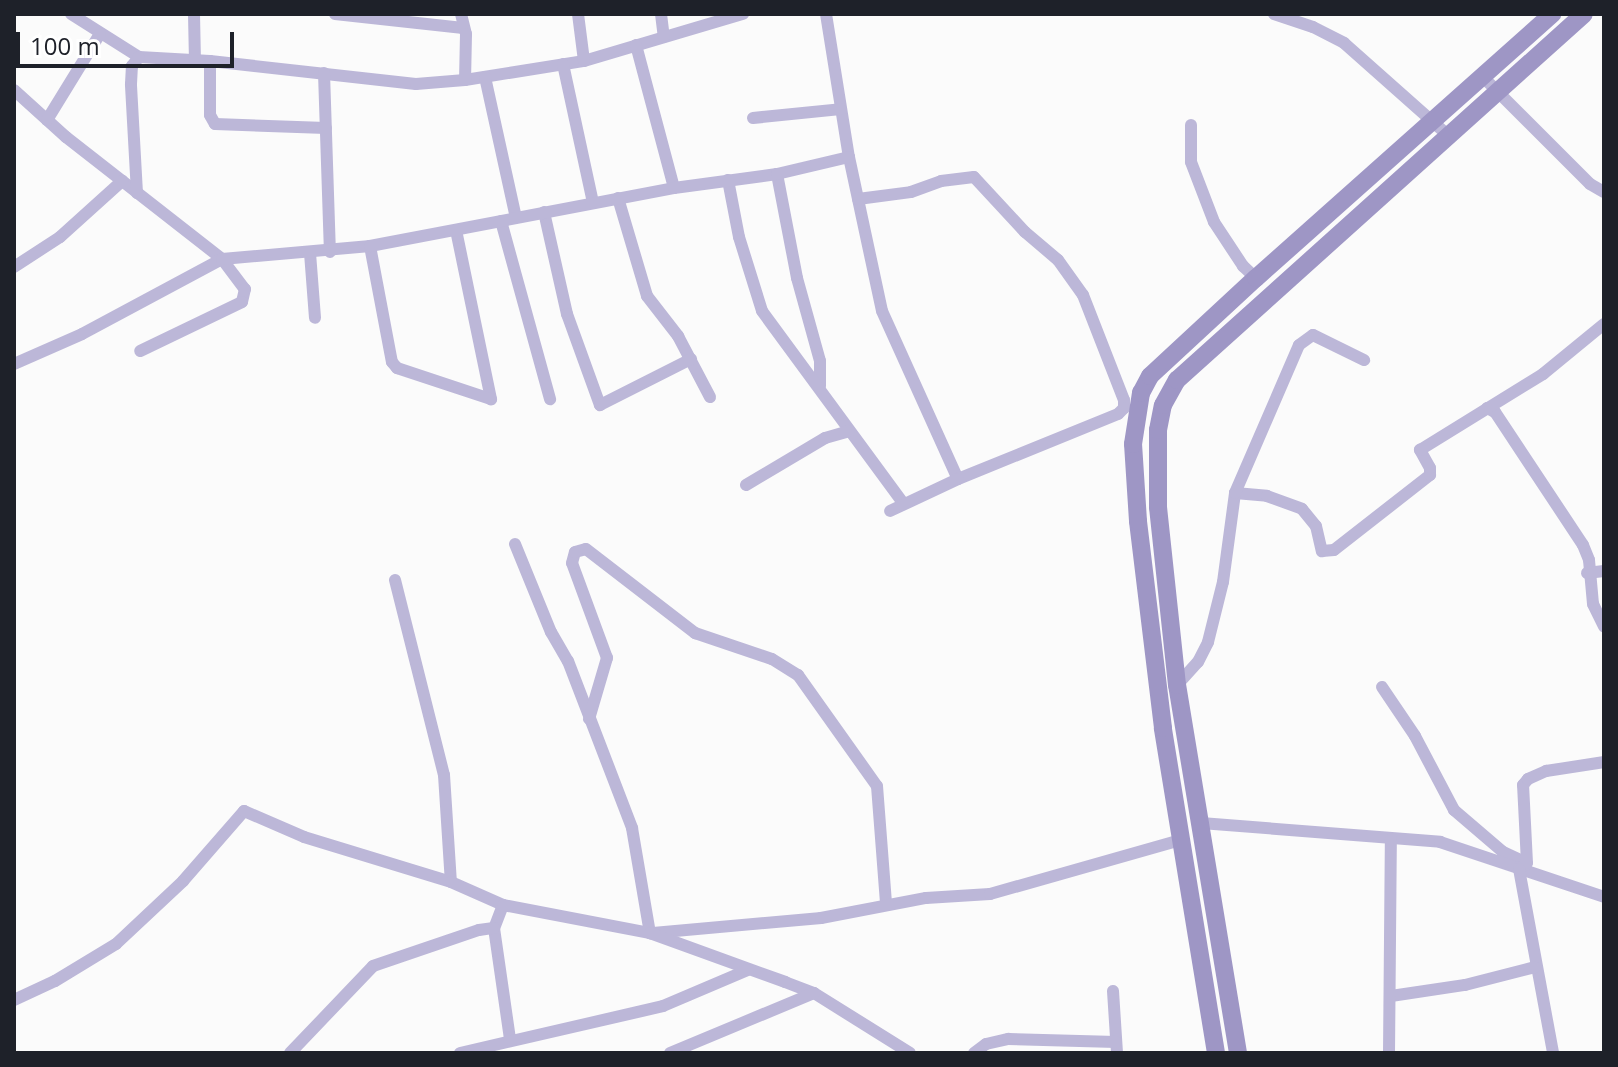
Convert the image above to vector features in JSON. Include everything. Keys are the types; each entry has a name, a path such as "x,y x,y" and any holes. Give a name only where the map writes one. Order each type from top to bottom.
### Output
{"street":[{"path":"71,14 139,57 210,61 416,84 465,80 584,61 743,14"},
{"path":"194,14 195,60"},
{"path":"335,14 463,28"},
{"path":"461,14 465,80"},
{"path":"578,14 584,61"},
{"path":"661,14 664,37"},
{"path":"826,14 849,157 882,311 958,479"},
{"path":"1274,14 1313,27 1344,43 1435,120 1450,137"},
{"path":"1216,1053 1163,728 1138,521 1133,444 1136,414 1150,376 1552,14"},
{"path":"1238,1053 1177,685 1158,507 1158,430 1170,390 1584,14"},
{"path":"47,120 100,34"},
{"path":"636,45 674,188"},
{"path":"137,193 131,84 132,66 139,57"},
{"path":"210,61 210,115 215,124 326,128"},
{"path":"563,64 593,203"},
{"path":"324,73 330,252"},
{"path":"485,77 516,218"},
{"path":"1483,77 1590,184 1604,192"},
{"path":"14,90 122,181 222,259 245,289 242,302 140,351"},
{"path":"753,118 841,109"},
{"path":"1191,125 1191,162 1214,222 1243,266 1256,278"},
{"path":"14,364 82,334 222,259 330,252 370,246 674,188 777,174 849,157"},
{"path":"777,174 794,266 820,361 820,386"},
{"path":"858,199 911,192 941,181 974,177 1025,232 1058,260 1083,295 1124,400 1124,408 1118,414 958,479 890,511"},
{"path":"1590,184 1604,178"},
{"path":"728,180 743,250 762,311 903,503"},
{"path":"14,267 60,237 122,181"},
{"path":"618,198 647,296 691,359 710,397"},
{"path":"544,212 567,314 600,405 691,359"},
{"path":"501,221 550,399"},
{"path":"370,246 392,362 397,368 491,399 456,230"},
{"path":"310,253 315,318"},
{"path":"1235,493 1267,496 1302,509 1316,526 1322,551 1327,553 1430,475 1430,468 1420,450 1543,374 1604,324"},
{"path":"1177,685 1198,662 1218,611 1235,493 1299,345 1307,336 1323,339 1364,360"},
{"path":"1487,408 1495,412 1576,535 1589,560 1587,573 1593,604 1604,627"},
{"path":"746,485 825,438 849,431"},
{"path":"515,544 551,632 568,661 632,828 650,933"},
{"path":"589,719 607,658 572,563 575,552 586,549 695,633 787,665 798,675 877,786 886,904"},
{"path":"1587,573 1604,571"},
{"path":"395,580 444,775 451,882"},
{"path":"1382,687 1415,736 1454,810 1473,831 1523,866"},
{"path":"1553,1053 1535,967 1523,866 1523,785 1528,779 1546,771 1604,762"},
{"path":"14,1000 55,981 116,944 183,881 228,824 244,811 304,837 451,882 503,905 650,933 814,993 906,1050"},
{"path":"1201,823 1440,842 1523,866 1604,897"},
{"path":"1389,1053 1391,839"},
{"path":"650,933 821,918 886,904 1004,892 1181,840"},
{"path":"503,905 494,928 510,1039"},
{"path":"290,1053 373,966 479,930 494,928"},
{"path":"1391,996 1465,985 1535,967"},
{"path":"460,1053 510,1039 580,1028 663,1006 748,970"},
{"path":"974,1053 986,1044 1008,1039 1116,1047 1113,991"},
{"path":"670,1053 814,993"},
{"path":"887,1053 906,1050"}]}
